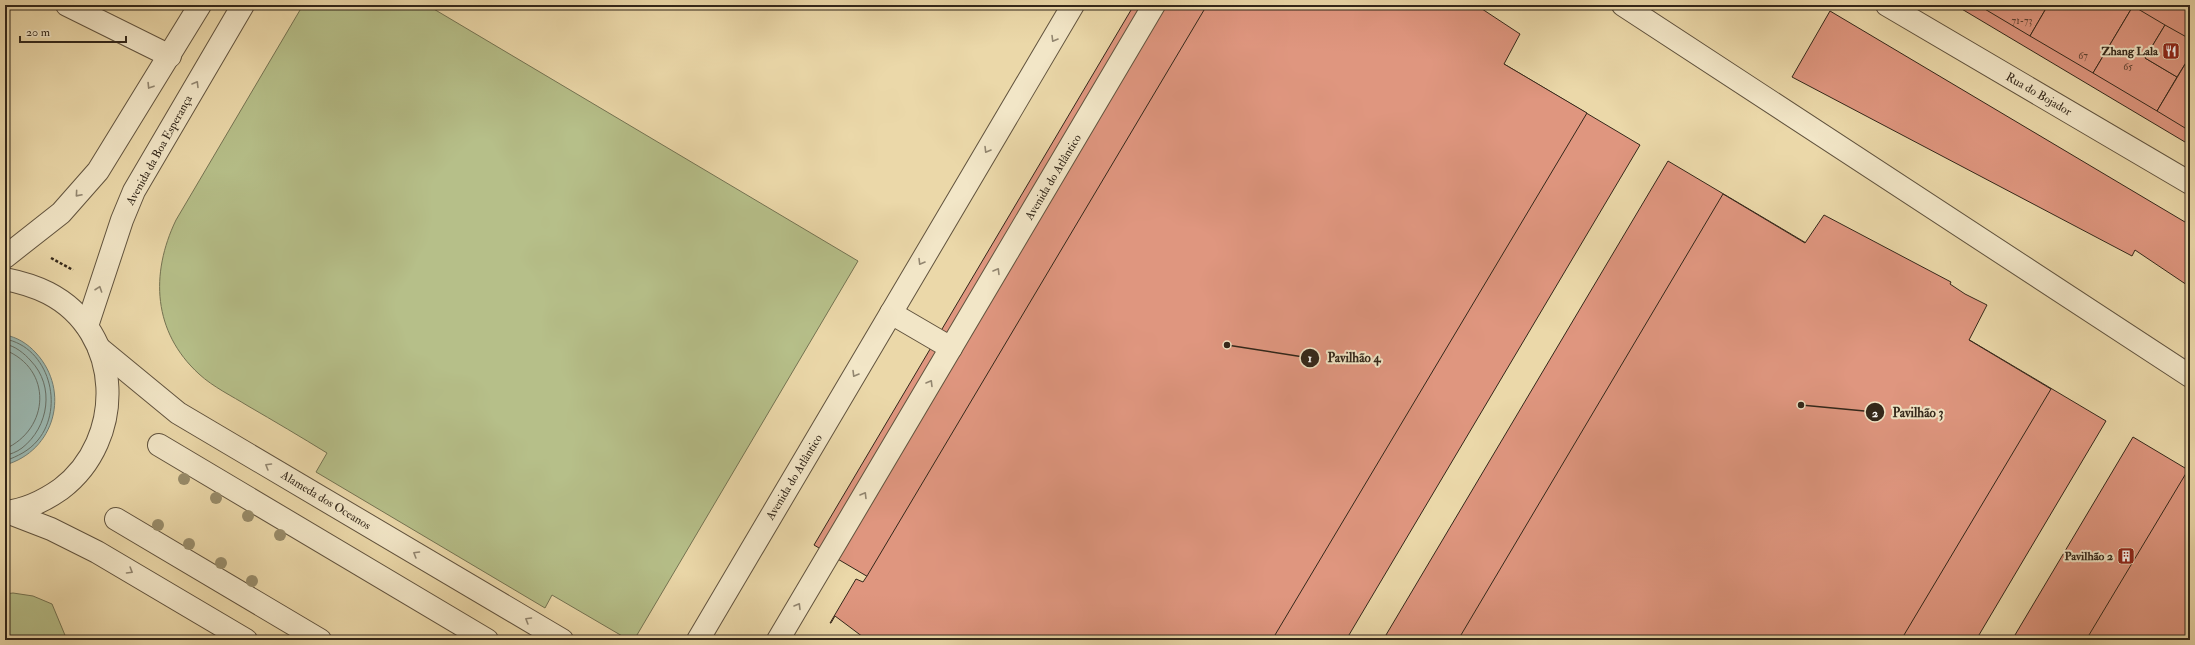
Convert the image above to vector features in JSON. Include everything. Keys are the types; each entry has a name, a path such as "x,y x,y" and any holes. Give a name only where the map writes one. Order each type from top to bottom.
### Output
{"street":[{"path":"68,5 170,56"},
{"name":"Avenida da Boa Esperança","path":"86,326 122,220 134,191 243,5"},
{"name":"Avenida do Atlântico","path":"698,640 1074,5"},
{"name":"Avenida do Atlântico","path":"778,640 1154,5"},
{"path":"1623,5 2190,376"},
{"name":"Rua do Bojador","path":"1887,5 2190,183"},
{"path":"5,257 61,212 98,171 170,56 196,6"},
{"path":"5,280 26,284 49,293 70,308 86,326 99,348 106,372 109,397 106,420 98,443 86,464 71,482 52,496 31,506 6,512"},
{"path":"891,313 951,348"},
{"name":"Alameda dos Oceanos","path":"99,348 178,413 562,640"},
{"path":"159,445 487,640"},
{"path":"6,512 51,528 96,552 246,640"},
{"path":"116,519 320,640"}],"green space":[{"path":"303,5 427,5 858,261 634,640 629,640 552,595 545,608 316,472 327,453 210,383 184,358 172,340 160,302 162,261 168,240 176,220"},
{"path":"13,593 33,596 52,604 67,640 5,640 5,594"}],"water":[{"path":"5,335 22,341 36,353 47,368 53,385 55,401 52,418 46,433 36,447 22,458 5,465"}],"building":[{"path":"1134,5 1405,5 1640,145 1346,640 975,640 814,545"},
{"path":"1207,5 1476,5 1520,34 1504,64 1587,113 1272,640 867,640 835,616 830,623 856,579 863,582 867,576"},
{"path":"1955,5 2190,5 2190,145"},
{"path":"1978,5 2048,5 2030,36"},
{"path":"2048,5 2133,6 2093,73 2030,36"},
{"path":"2133,6 2165,25 2145,58 2177,77 2157,111 2093,73"},
{"path":"1830,11 2190,225 2190,287 2135,250 2132,256 1792,77"},
{"path":"2165,25 2190,39 2190,56 2177,77 2145,58"},
{"path":"2190,56 2190,131 2157,111"},
{"path":"1668,161 2106,421 1976,640 1383,640"},
{"path":"1723,194 1805,243 1824,215 1951,282 1950,284 1965,294 1987,305 1969,340 2051,389 1901,640 1458,640"},
{"name":"Pavilhão 2","path":"2133,437 2190,471 2190,640 2012,640"},
{"path":"2188,470 2190,471 2190,640 2086,640"}],"place":[{"name":"Zhang Lala","path":"2171,51"},
{"name":"Pavilhão 4","path":"1227,345"},
{"name":"Pavilhão 3","path":"1801,405"},
{"name":"Pavilhão 2","path":"2126,556"}]}
